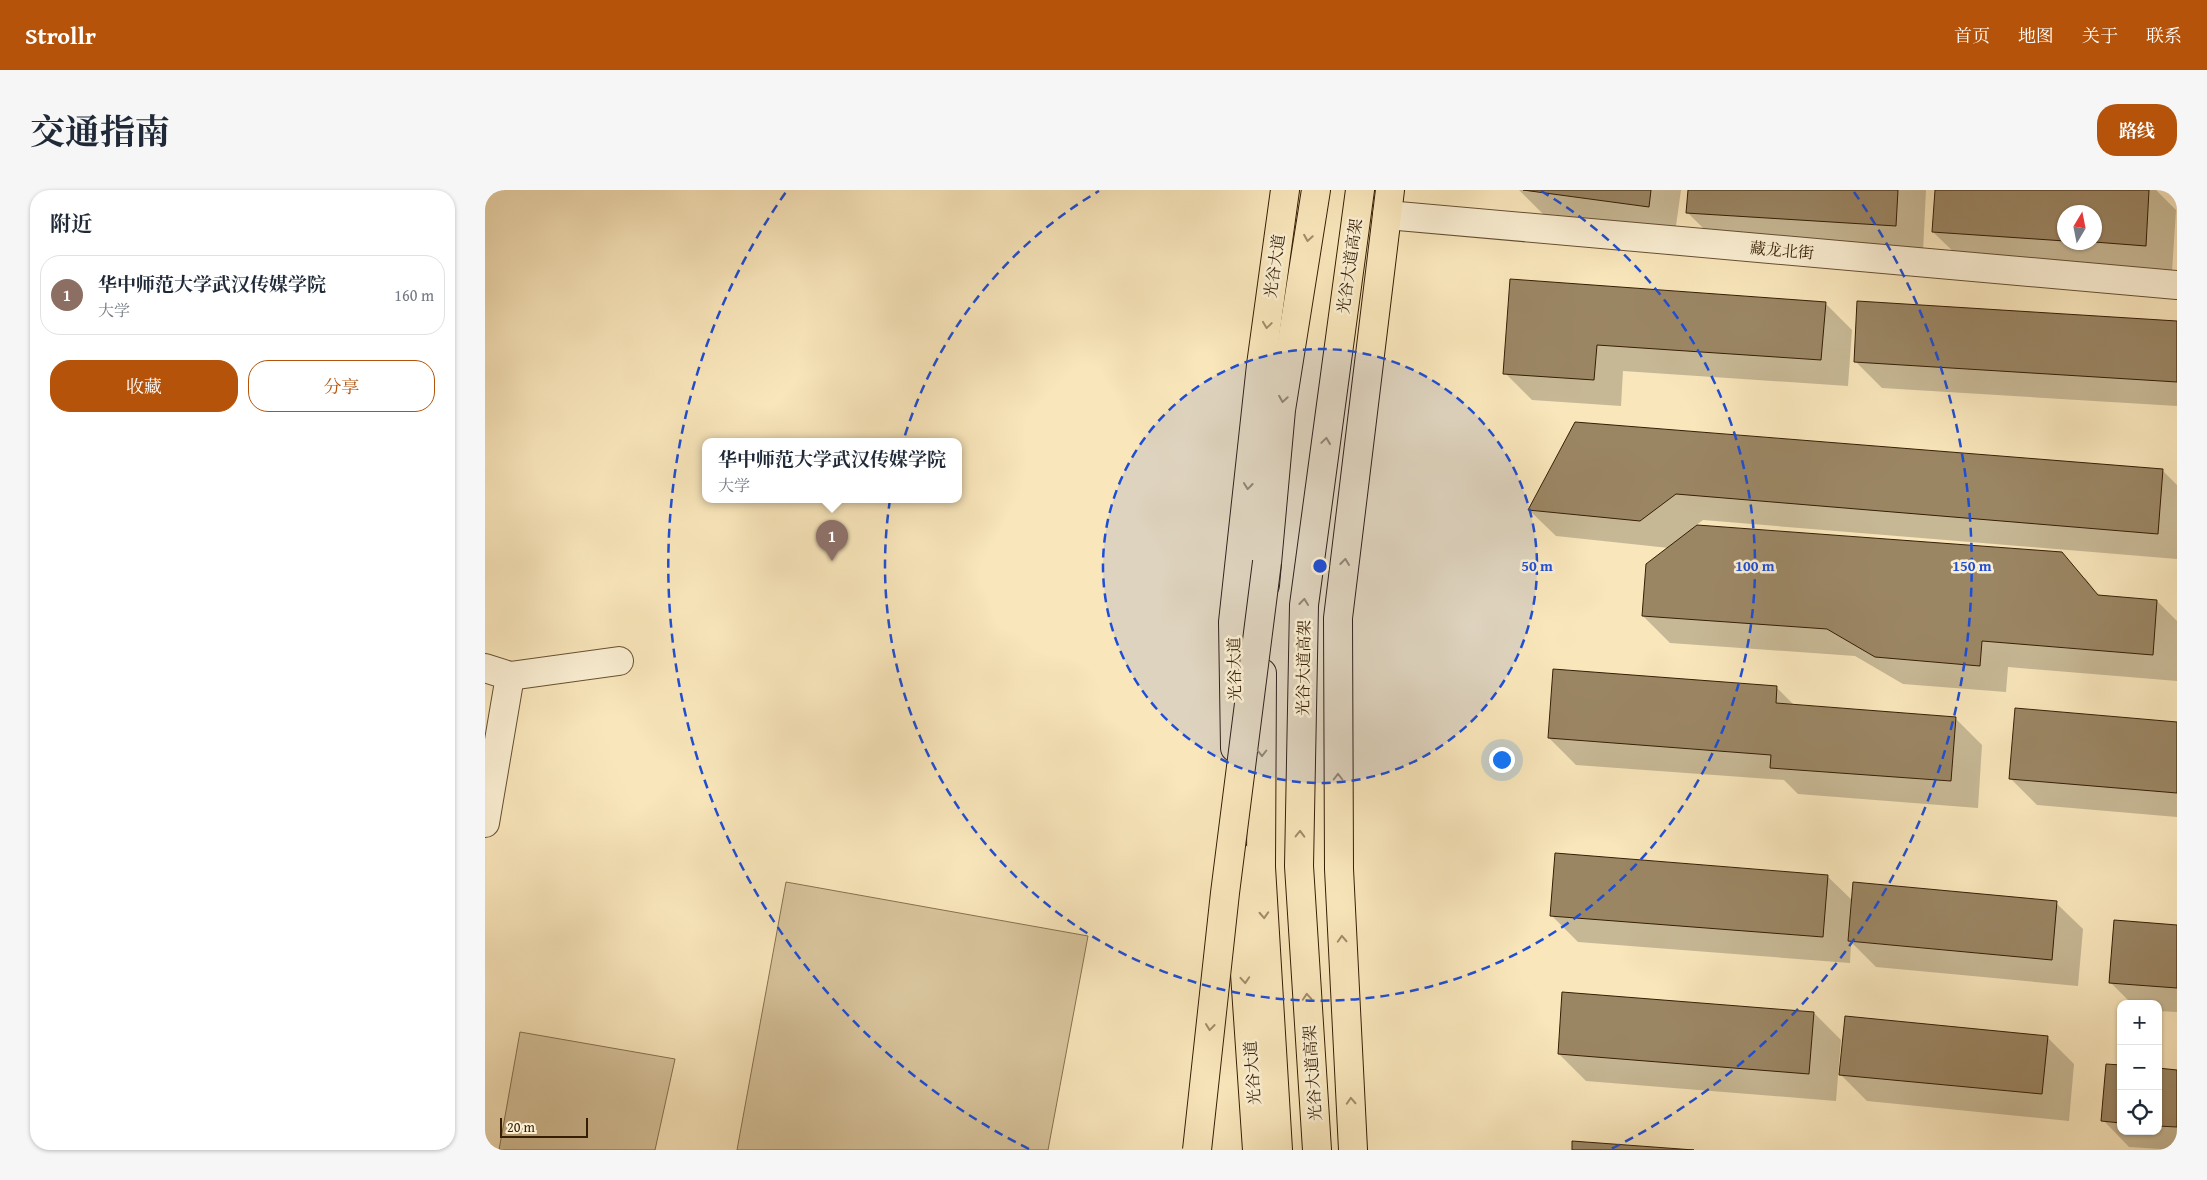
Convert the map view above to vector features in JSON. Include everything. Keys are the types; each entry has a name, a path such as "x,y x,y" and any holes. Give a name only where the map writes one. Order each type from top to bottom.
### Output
{"main road":[{"name":"光谷大道","path":"1257,1150 1237,866 1233,622 1261,365 1285,190"},
{"path":"1278,1150 1261,867 1263,614 1281,410 1316,190"},
{"name":"光谷大道高架","path":"1317,1150 1299,866 1304,605 1359,190"},
{"path":"1353,1150 1339,869 1338,618 1389,203"},
{"path":"1197,1150 1225,893 1267,562"}],"street":[{"name":"藏龙北街","path":"1389,203 2177,285"},
{"path":"485,822 498,672 619,660"}],"shaded area":[{"path":"786,882 1088,936 1048,1150 737,1150"},
{"path":"520,1032 675,1059 655,1150 499,1150"}],"building":[{"path":"1523,190 1651,190 1649,207"},
{"path":"1688,190 1898,190 1896,226 1686,213"},
{"path":"1935,190 2149,190 2146,246 2102,243 2102,205 2057,205 2057,240 1932,232"},
{"path":"1510,279 1826,302 1821,360 1597,345 1594,380 1503,374"},
{"path":"1857,301 2177,321 2177,382 1854,362"},
{"path":"1575,422 2163,469 2158,534 1676,494 1640,521 1528,510"},
{"path":"1697,525 2062,552 2098,595 2157,600 2153,655 1982,641 1980,666 1875,657 1827,629 1642,616 1646,564"},
{"path":"1553,669 1777,686 1776,703 1956,717 1951,781 1770,768 1771,755 1548,738"},
{"path":"2015,708 2177,722 2177,793 2009,779"},
{"path":"1555,853 1828,875 1823,937 1550,916"},
{"path":"1853,882 2057,901 2052,960 1848,941"},
{"path":"2114,920 2177,925 2177,988 2109,983"},
{"path":"1562,992 1814,1012 1809,1074 1558,1054"},
{"path":"1845,1016 2048,1036 2042,1094 1839,1075"},
{"path":"2106,1064 2117,1065 2117,1123 2101,1121"},
{"path":"2162,1068 2177,1070 2177,1127 2162,1126"},
{"path":"1572,1141 1694,1150 1572,1150"}],"place":[{"name":"华中师范大学武汉传媒学院","path":"832,561"}]}
